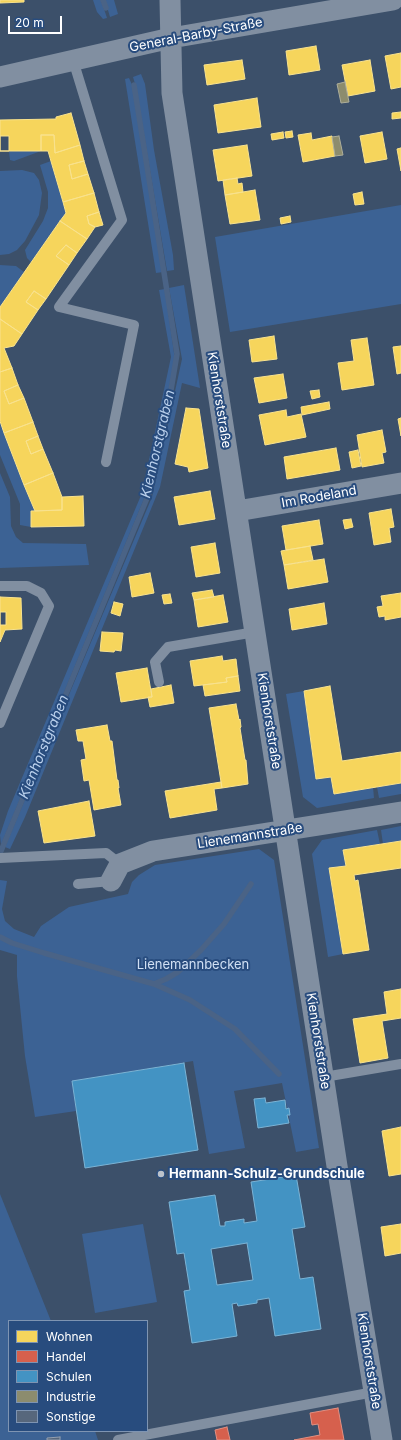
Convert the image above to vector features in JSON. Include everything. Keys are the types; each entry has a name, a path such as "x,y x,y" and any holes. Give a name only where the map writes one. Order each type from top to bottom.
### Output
{"street":[{"name":"Kienhorststraße","path":"170,0 172,93 324,1077 382,1440"},
{"name":"General-Barby-Straße","path":"0,77 171,38 393,0"},
{"name":"Im Rodeland","path":"236,512 401,483"},
{"name":"Lienemannstraße","path":"115,872 153,851 401,812"}],"lane":[{"path":"73,60 122,220 59,307 134,325 106,462"},
{"path":"0,586 27,586 41,593 49,606 0,723"},
{"path":"159,682 155,662 168,647 255,632"},
{"path":"0,858 106,853 115,872 78,884"},
{"path":"324,1077 401,1064"},
{"path":"118,1440 374,1392"}],"green space":[{"path":"93,0 101,0 107,18 103,19 97,12"},
{"path":"105,0 114,0 118,14 110,17"},
{"path":"141,74 145,84 154,150 173,255 174,270 167,271 136,87 133,77"},
{"path":"129,78 133,87 163,272 156,273 125,79"},
{"path":"9,151 41,151 14,161 10,160"},
{"path":"51,161 66,213 31,262 27,258 25,250 43,221 48,208 48,192 40,165"},
{"path":"22,170 34,173 39,180 42,193 39,215 25,241 17,250 9,254 0,255 0,171"},
{"path":"401,205 401,304 230,332 215,237"},
{"path":"0,265 16,266 24,272 0,307"},
{"path":"184,285 200,388 182,383 160,487 25,817 10,849 5,847 152,497 182,359 169,288"},
{"path":"165,289 175,360 146,494 1,845 0,835 8,811 142,493 171,357 159,290"},
{"path":"0,421 35,511 31,511 31,527 20,525 20,504 0,455"},
{"path":"0,473 10,497 11,526 16,537 23,543 86,544 89,565 0,568"},
{"path":"304,691 316,779 331,777 334,794 373,787 374,798 317,808 303,797 286,694"},
{"path":"401,783 401,794 379,798 377,787"},
{"path":"401,826 401,841 383,844 381,830"},
{"path":"377,830 380,844 343,850 346,866 329,868 343,954 328,957 312,854 322,840"},
{"name":"Lienemannbecken","path":"259,849 274,860 319,1148 296,1152 282,1083 234,1091 245,1148 209,1154 193,1061 72,1081 76,1111 35,1117 25,1056 17,976 17,955 0,950 0,880 7,881 2,909 5,921 14,929 34,937 41,926 69,907 128,894 132,882 139,875 155,865"},
{"path":"0,1194 51,1320 8,1320 8,1432 95,1432 98,1440 0,1440"},
{"path":"143,1224 157,1302 95,1313 82,1234"}],"building: Wohnen":[{"path":"0,0 24,0 24,2 0,3"},
{"path":"316,46 320,70 289,75 286,51"},
{"path":"401,53 401,87 391,89 385,56"},
{"path":"242,60 245,79 207,85 204,65"},
{"path":"370,60 375,91 348,96 342,65"},
{"path":"257,98 261,127 218,133 214,105"},
{"path":"401,112 401,118 392,119 392,113"},
{"path":"71,113 80,145 55,153 54,135 41,135 41,151 0,151 0,120 56,119 56,117"},
{"path":"292,131 293,137 286,138 285,132"},
{"path":"283,132 284,138 272,140 271,134"},
{"path":"382,132 387,159 365,163 360,136"},
{"path":"311,133 312,140 332,136 335,156 303,162 298,135"},
{"path":"41,135 54,135 55,153 80,145 84,161 69,165 72,179 88,174 94,193 63,202 48,151 41,151"},
{"path":"0,136 9,136 9,151 0,151"},
{"path":"247,145 252,176 218,181 213,150"},
{"path":"401,148 401,171 397,149"},
{"path":"84,161 88,174 72,179 69,165"},
{"path":"237,178 238,184 242,183 243,192 225,195 223,180"},
{"path":"255,190 260,220 230,224 225,195"},
{"path":"362,192 364,204 355,205 353,194"},
{"path":"94,193 99,212 87,216 89,224 95,227 87,239 60,221 66,213 63,202"},
{"path":"99,212 103,225 95,227 89,224 87,216"},
{"path":"290,216 291,222 281,224 280,218"},
{"path":"60,221 87,239 77,253 66,245 56,256 69,265 46,299 34,291 26,302 38,310 22,334 0,319 0,307"},
{"path":"66,245 77,253 69,265 56,256"},
{"path":"34,291 46,299 38,310 26,302"},
{"path":"0,319 22,334 14,346 4,348 12,368 0,372"},
{"path":"274,336 277,359 252,362 249,340"},
{"path":"367,338 374,385 342,390 338,363 354,361 351,340"},
{"path":"401,346 401,373 397,374 393,347"},
{"path":"12,368 18,385 4,391 9,404 24,398 33,422 4,433 0,421 0,372"},
{"path":"283,374 287,398 259,403 254,378"},
{"path":"18,385 24,398 9,404 4,391"},
{"path":"319,390 320,397 312,399 310,391"},
{"path":"329,402 330,409 302,415 301,407"},
{"path":"186,408 199,409 208,468 189,472 188,467 175,464"},
{"path":"286,410 287,417 301,414 306,437 265,445 259,415"},
{"path":"401,418 401,436 398,419"},
{"path":"33,422 38,436 26,441 31,454 43,449 53,473 24,485 4,433"},
{"path":"382,430 386,452 382,453 384,463 362,467 357,435"},
{"path":"38,436 43,449 31,454 26,441"},
{"path":"336,448 340,470 287,479 284,457"},
{"path":"358,450 361,466 352,468 349,452"},
{"path":"53,473 62,497 62,510 35,511 24,485"},
{"path":"210,491 215,519 179,525 174,497"},
{"path":"83,496 84,526 31,527 31,511 62,510 62,497"},
{"path":"391,509 394,527 389,528 391,542 374,545 369,513"},
{"path":"351,519 353,527 345,529 343,520"},
{"path":"319,520 323,544 286,550 282,526"},
{"path":"215,543 220,573 196,577 191,547"},
{"path":"310,546 313,560 284,565 281,551"},
{"path":"324,559 328,582 288,589 284,565"},
{"path":"150,573 154,593 132,597 129,577"},
{"path":"212,590 214,597 194,600 192,593"},
{"path":"401,593 401,617 385,620 385,616 379,617 377,607 383,606 381,596"},
{"path":"170,594 172,603 164,604 162,595"},
{"path":"223,595 228,622 198,627 194,600"},
{"path":"0,597 21,598 22,629 5,630 0,642"},
{"path":"114,602 123,604 120,616 111,613"},
{"path":"324,603 327,624 292,630 289,609"},
{"path":"0,612 6,612 6,625 0,625"},
{"path":"102,632 123,633 121,651 100,651"},
{"path":"222,656 223,661 236,659 238,676 226,678 227,682 194,686 190,661"},
{"path":"147,668 152,697 121,702 116,673"},
{"path":"238,676 240,691 205,696 203,685 227,682 226,678"},
{"path":"171,685 174,703 150,707 148,697 152,697 151,689"},
{"path":"330,686 342,761 401,752 401,783 334,794 331,777 316,779 304,691"},
{"path":"236,704 239,720 240,719 248,784 222,788 209,708"},
{"path":"107,725 110,741 112,741 121,805 94,810 89,780 84,781 81,760 86,759 83,741 78,741 76,730"},
{"path":"221,782 222,788 214,789 217,810 170,818 165,791"},
{"path":"89,801 95,836 44,843 38,811"},
{"path":"401,841 401,868 354,875 355,881 358,880 369,950 343,954 329,868 346,866 343,850"},
{"path":"401,989 401,1018 382,1021 388,1058 360,1063 353,1019 387,1014 384,992"},
{"path":"401,1127 401,1174 389,1176 382,1131"},
{"path":"401,1224 401,1253 385,1256 381,1227"}],"building: Handel":[{"path":"338,1408 344,1440 294,1440 320,1435 318,1424 312,1425 310,1413"},
{"path":"227,1427 230,1440 217,1440 215,1430"}],"building: Schulen":[{"path":"184,1063 198,1150 85,1168 72,1081"},
{"path":"265,1098 266,1103 285,1100 286,1109 289,1108 290,1115 287,1115 289,1123 258,1128 254,1099"},
{"path":"296,1175 305,1227 292,1229 300,1279 313,1277 321,1329 275,1336 269,1298 257,1300 257,1303 238,1306 237,1303 232,1304 237,1336 192,1343 184,1291 190,1290 184,1253 177,1254 169,1202 215,1195 220,1226 225,1226 225,1222 244,1219 244,1223 257,1221 251,1182","holes":["247,1243 253,1280 217,1285 211,1249"]}],"building: Industrie":[{"path":"345,82 349,102 341,103 337,84"},
{"path":"339,136 343,155 335,156 332,137"}],"building: Sonstige":[{"path":"60,1437 60,1440 47,1440 47,1438"}],"waterway":[{"name":"Kienhorstgraben","path":"103,0 106,8"},
{"name":"Kienhorstgraben","path":"1,851 150,491 171,390 177,354 134,85"},
{"path":"154,984 178,972 201,950 224,924 251,884"},
{"name":"Kienhorstgraben","path":"0,937 12,943 44,953 154,984 190,1000 235,1029 279,1074"}],"place":[{"name":"Hermann-Schulz-Grundschule","path":"161,1174"}]}
